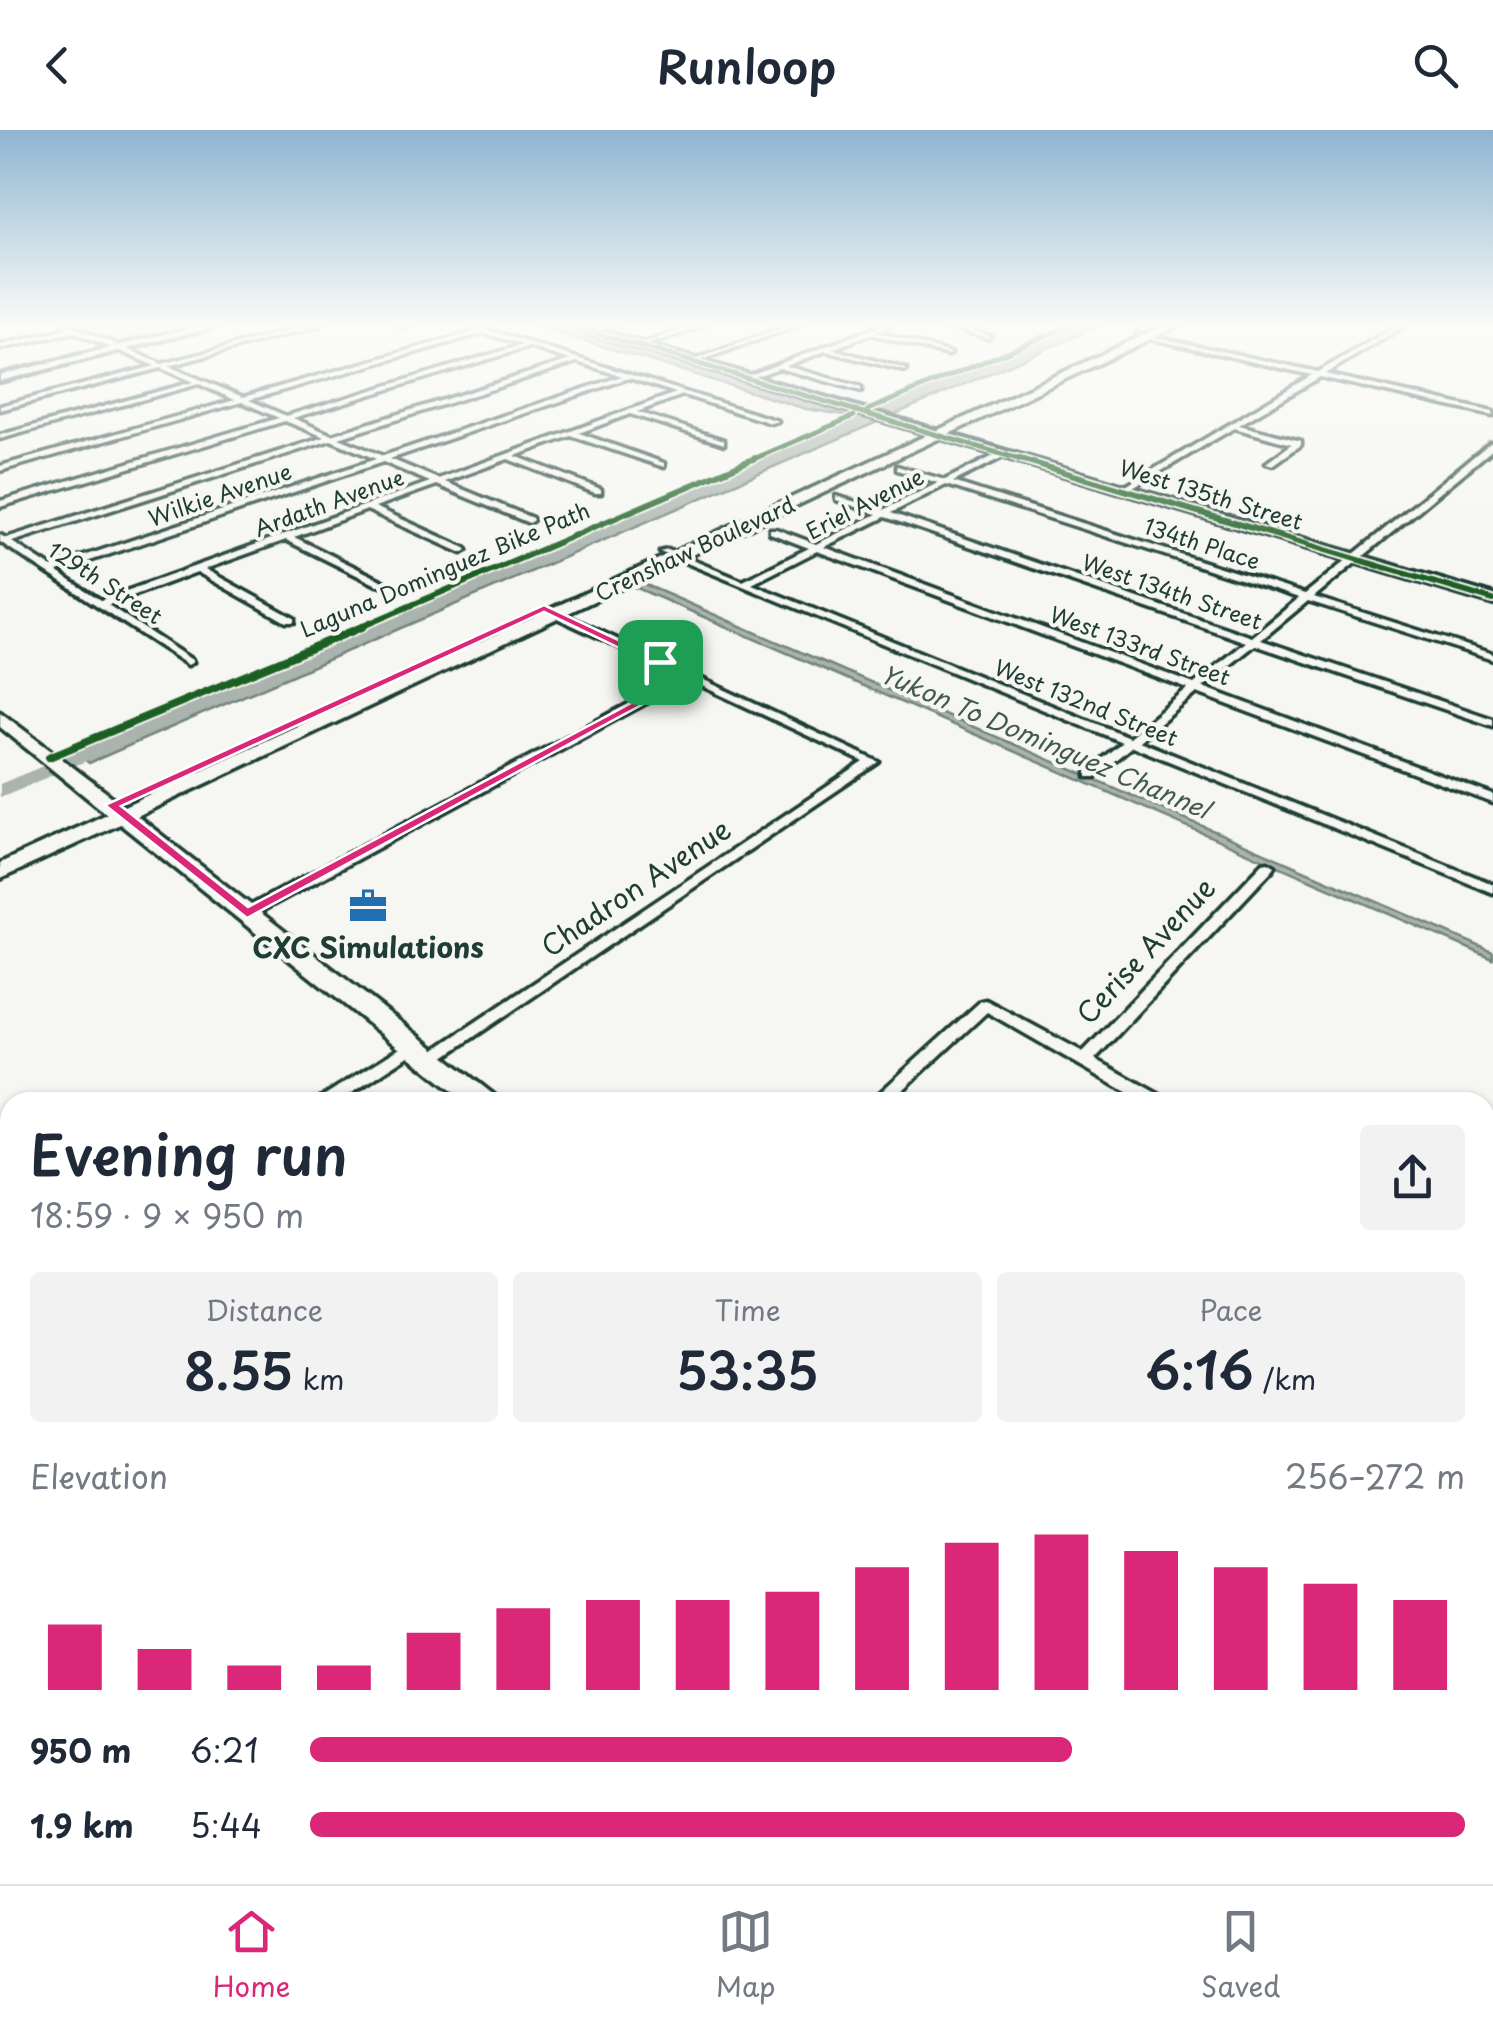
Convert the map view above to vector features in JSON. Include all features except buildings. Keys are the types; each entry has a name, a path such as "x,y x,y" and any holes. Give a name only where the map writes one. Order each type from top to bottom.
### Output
{"main road":[{"name":"Crenshaw Boulevard","path":"0,872 118,810 988,408"},
{"path":"0,718 471,1092"},
{"name":"Crenshaw Boulevard","path":"0,856 118,810"}],"street":[{"path":"0,437 106,408"},
{"path":"0,469 214,408"},
{"path":"261,408 530,520"},
{"path":"0,504 319,408"},
{"path":"2,540 426,408"},
{"name":"Wilkie Avenue","path":"50,571 535,408"},
{"name":"Ardath Avenue","path":"100,604 641,408"},
{"path":"729,408 774,422"},
{"name":"West 135th Street","path":"844,408 1493,600"},
{"path":"1122,490 1262,408"},
{"path":"1465,408 1493,414"},
{"path":"630,412 721,442"},
{"path":"1231,426 1298,444 1270,464"},
{"path":"571,433 661,465"},
{"path":"1091,774 1493,444"},
{"name":"Eriel Avenue","path":"744,584 1002,454"},
{"path":"508,456 598,491"},
{"name":"134th Place","path":"900,468 1493,657"},
{"name":"West 134th Street","path":"839,498 1493,723"},
{"path":"368,507 462,550"},
{"name":"West 133rd Street","path":"773,530 1493,799"},
{"path":"286,536 380,583"},
{"name":"129th Street","path":"2,540 188,662"},
{"name":"West 132nd Street","path":"671,555 1493,890"},
{"path":"198,568 290,620"},
{"path":"550,611 689,676"},
{"path":"247,914 689,676"},
{"name":"Chadron Avenue","path":"346,1092 422,1053 873,762 689,676"},
{"name":"Cerise Avenue","path":"1140,1092 1085,1060 1268,866"},
{"path":"891,1092 986,1005 1085,1060"}],"shaded area":[{"path":"802,408 842,412 910,408 89,763 75,751 857,417"},
{"path":"637,581 1493,952 1493,959 630,585"}],"waterway":[{"path":"0,791 110,744"}],"cycle path":[{"path":"847,408 1493,600"},
{"path":"868,410 873,408"},
{"name":"Laguna Dominguez Bike Path","path":"49,757 112,734 854,416"}],"place":[{"name":"CXC Simulations","path":"368,906"}],"route":[{"path":"544,608 660,662 689,676 247,914 112,805 544,608"}],"water label":[{"name":"Yukon To Dominguez Channel","path":"1045,742"}]}
